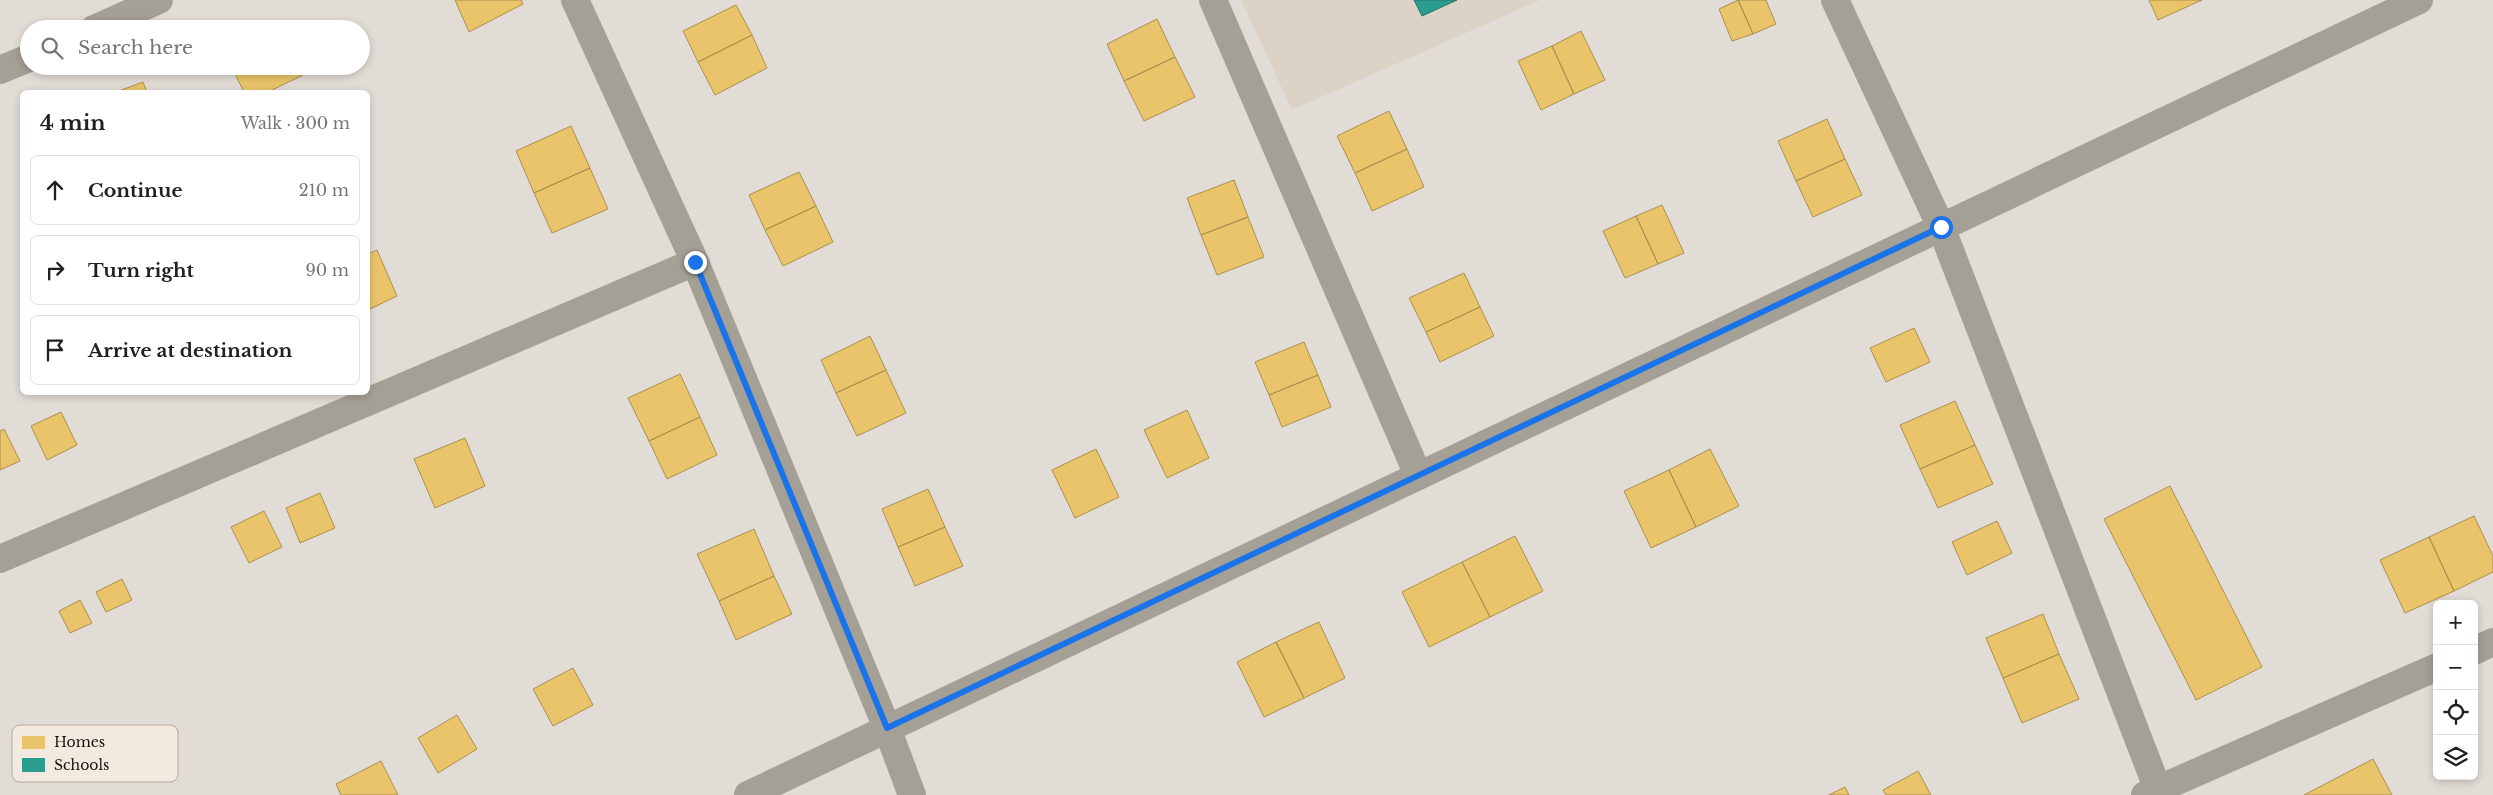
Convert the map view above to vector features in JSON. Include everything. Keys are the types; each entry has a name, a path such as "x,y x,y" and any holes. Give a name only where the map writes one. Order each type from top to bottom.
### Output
{"street":[{"path":"114,20 160,0"},
{"path":"575,0 695,262 887,728 912,795"},
{"path":"1213,0 1418,476"},
{"path":"1835,0 1941,227 2154,793 2433,669"},
{"path":"748,795 2419,0"},
{"path":"0,70 20,62"},
{"path":"0,559 695,262"},
{"path":"2478,648 2493,642"}],"shaded area":[{"path":"1241,0 1540,0 1292,110"}],"building: Homes":[{"path":"455,0 521,0 523,4 469,32"},
{"path":"1738,0 1753,34 1732,41 1719,9"},
{"path":"1738,0 1766,0 1776,24 1753,34"},
{"path":"2149,0 2202,0 2158,20"},
{"path":"736,5 752,35 698,62 683,31"},
{"path":"1157,19 1175,57 1124,81 1107,44"},
{"path":"1581,31 1605,80 1574,94 1552,46"},
{"path":"752,35 767,68 715,95 698,62"},
{"path":"1552,46 1574,94 1541,110 1518,61"},
{"path":"1175,57 1195,97 1144,121 1124,81"},
{"path":"236,75 303,75 272,90 243,90"},
{"path":"143,82 146,90 121,90"},
{"path":"1389,111 1407,149 1355,173 1337,136"},
{"path":"1827,119 1845,159 1796,181 1778,141"},
{"path":"571,126 590,168 534,193 516,151"},
{"path":"1407,149 1424,187 1372,211 1355,173"},
{"path":"1845,159 1862,195 1813,217 1796,181"},
{"path":"590,168 608,209 552,233 534,193"},
{"path":"799,172 816,206 765,230 749,195"},
{"path":"1234,180 1248,217 1201,235 1187,198"},
{"path":"1662,205 1684,253 1658,264 1636,216"},
{"path":"816,206 833,242 783,266 765,230"},
{"path":"1636,216 1658,264 1625,278 1603,231"},
{"path":"1248,217 1264,257 1217,275 1201,235"},
{"path":"377,250 397,296 370,309 370,253"},
{"path":"1464,273 1480,307 1426,332 1409,298"},
{"path":"1480,307 1494,336 1440,362 1426,332"},
{"path":"1914,328 1930,362 1886,382 1870,348"},
{"path":"870,336 886,370 836,393 821,360"},
{"path":"1304,342 1318,375 1269,395 1255,362"},
{"path":"886,370 906,413 857,436 836,393"},
{"path":"680,374 700,417 649,441 628,398"},
{"path":"1318,375 1331,407 1282,427 1269,395"},
{"path":"1955,401 1975,445 1920,469 1900,425"},
{"path":"1187,410 1209,458 1167,478 1144,430"},
{"path":"61,412 77,445 47,460 31,426"},
{"path":"700,417 717,455 667,479 649,441"},
{"path":"4,429 20,461 0,470 0,431"},
{"path":"465,438 485,486 435,508 414,459"},
{"path":"1975,445 1993,484 1938,508 1920,469"},
{"path":"1096,449 1119,497 1075,518 1052,470"},
{"path":"1710,449 1739,506 1696,527 1669,470"},
{"path":"1669,470 1696,527 1651,548 1624,491"},
{"path":"2170,486 2262,667 2196,700 2104,519"},
{"path":"928,489 945,527 898,547 882,509"},
{"path":"320,493 335,528 300,543 286,508"},
{"path":"264,511 282,547 249,563 231,527"},
{"path":"2474,516 2493,556 2493,572 2454,591 2429,537"},
{"path":"1997,521 2012,553 1967,575 1952,542"},
{"path":"945,527 963,566 915,586 898,547"},
{"path":"754,529 774,576 719,601 697,554"},
{"path":"1515,536 1543,591 1490,617 1462,562"},
{"path":"2429,537 2454,591 2405,613 2380,560"},
{"path":"1462,562 1490,617 1429,647 1402,592"},
{"path":"774,576 792,614 736,640 719,601"},
{"path":"122,579 132,600 106,612 96,592"},
{"path":"80,600 92,623 70,633 59,611"},
{"path":"2043,614 2059,654 2003,678 1986,638"},
{"path":"1319,622 1345,678 1304,698 1276,642"},
{"path":"1276,642 1304,698 1264,717 1237,662"},
{"path":"2059,654 2079,699 2022,723 2003,678"},
{"path":"573,668 593,705 553,726 533,689"},
{"path":"457,715 477,749 438,773 418,738"},
{"path":"2373,759 2392,795 2304,795"},
{"path":"381,761 398,795 341,795 336,784"},
{"path":"1918,771 1931,795 1886,795 1883,790"},
{"path":"1845,787 1849,795 1829,795"}],"building: Schools":[{"path":"1414,0 1457,0 1422,16"}],"route":[{"path":"695,262 887,728 1941,227"}]}
